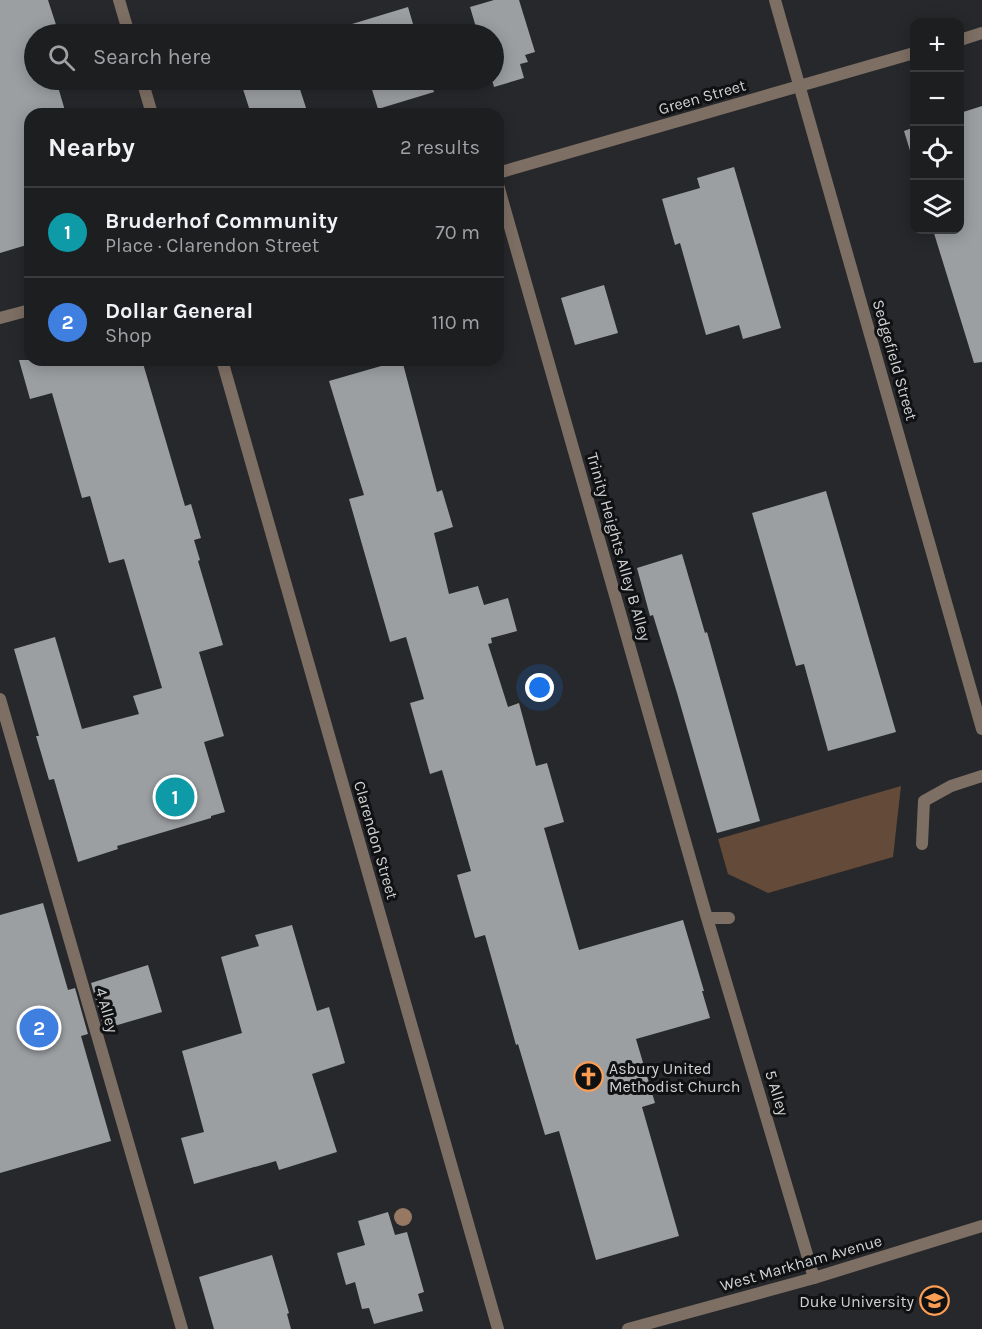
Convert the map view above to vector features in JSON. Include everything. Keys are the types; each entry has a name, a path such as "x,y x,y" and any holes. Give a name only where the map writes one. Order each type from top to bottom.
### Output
{"street":[{"path":"119,0 126,24"},
{"name":"Sedgefield Street","path":"775,0 982,729"},
{"path":"964,39 982,33"},
{"name":"Green Street","path":"504,171 910,53"},
{"path":"145,90 150,108"},
{"name":"Trinity Heights Alley B Alley","path":"504,206 707,918"},
{"path":"0,318 24,312"},
{"name":"Clarendon Street","path":"224,366 498,1329"},
{"name":"4 Alley","path":"0,699 182,1329"},
{"path":"922,844 924,801 951,786 982,776"},
{"path":"707,918 729,918"},
{"name":"5 Alley","path":"707,918 814,1278"},
{"name":"West Markham Avenue","path":"628,1329 814,1278 982,1226"}],"shaded area":[{"path":"901,786 893,857 768,893 728,874 718,839"}],"building":[{"path":"0,0 48,0 56,24 24,24 24,90 59,90 64,108 24,108 24,246 0,253"},
{"path":"494,0 519,0 535,52 525,55 528,62 520,64 524,78 504,84 504,24 475,24 470,7"},
{"path":"408,7 413,24 352,24"},
{"path":"243,90 300,90 306,108 249,108"},
{"path":"372,90 433,90 434,92 381,108 378,108"},
{"path":"982,106 982,362 974,363 934,234 964,234 964,112"},
{"path":"910,129 910,151 904,131"},
{"path":"734,167 781,328 743,339 739,325 706,335 680,243 675,245 662,199 700,188 697,178"},
{"path":"604,285 618,333 575,345 561,298"},
{"path":"19,360 24,360 24,366 144,366 185,506 191,504 201,538 194,540 200,560 198,561 223,645 199,652 224,736 204,742 225,812 117,846 118,849 78,862 54,779 49,780 14,649 55,637 82,729 139,714 133,696 162,688 124,559 109,563 90,496 82,498 52,393 30,399"},
{"path":"381,366 404,366 437,492 442,490 453,527 434,533 449,594 478,586 484,605 508,598 517,631 491,638 492,643 488,644 508,707 519,703 536,766 547,763 564,822 544,828 579,950 683,920 710,1018 636,1039 655,1103 642,1107 679,1236 596,1260 559,1131 545,1135 518,1044 516,1045 485,935 475,938 457,875 471,871 442,770 430,774 410,703 424,699 406,637 390,642 349,499 364,495 329,381"},
{"path":"826,491 896,732 828,751 804,664 796,666 752,513"},
{"path":"682,554 705,633 707,632 760,821 717,833 677,693 653,615 650,616 637,568"},
{"path":"43,903 68,990 75,988 88,1034 81,1036 111,1141 0,1173 0,915"},
{"path":"292,925 317,1011 329,1007 345,1063 312,1074 337,1152 279,1170 276,1161 194,1184 181,1138 204,1132 182,1051 242,1033 221,957 259,946 255,935"},
{"path":"148,965 162,1012 104,1029 91,983"},
{"path":"388,1212 395,1235 407,1232 424,1292 418,1294 423,1311 374,1324 369,1308 362,1309 355,1282 346,1285 337,1253 365,1245 358,1221"},
{"path":"272,1255 289,1313 287,1314 291,1329 214,1329 199,1277"}],"place":[{"name":"Bruderhof Community","path":"175,797"},
{"name":"Dollar General","path":"39,1028"},
{"name":"Asbury United Methodist Church","path":"588,1077"},
{"name":"Duke University","path":"935,1301"}]}
